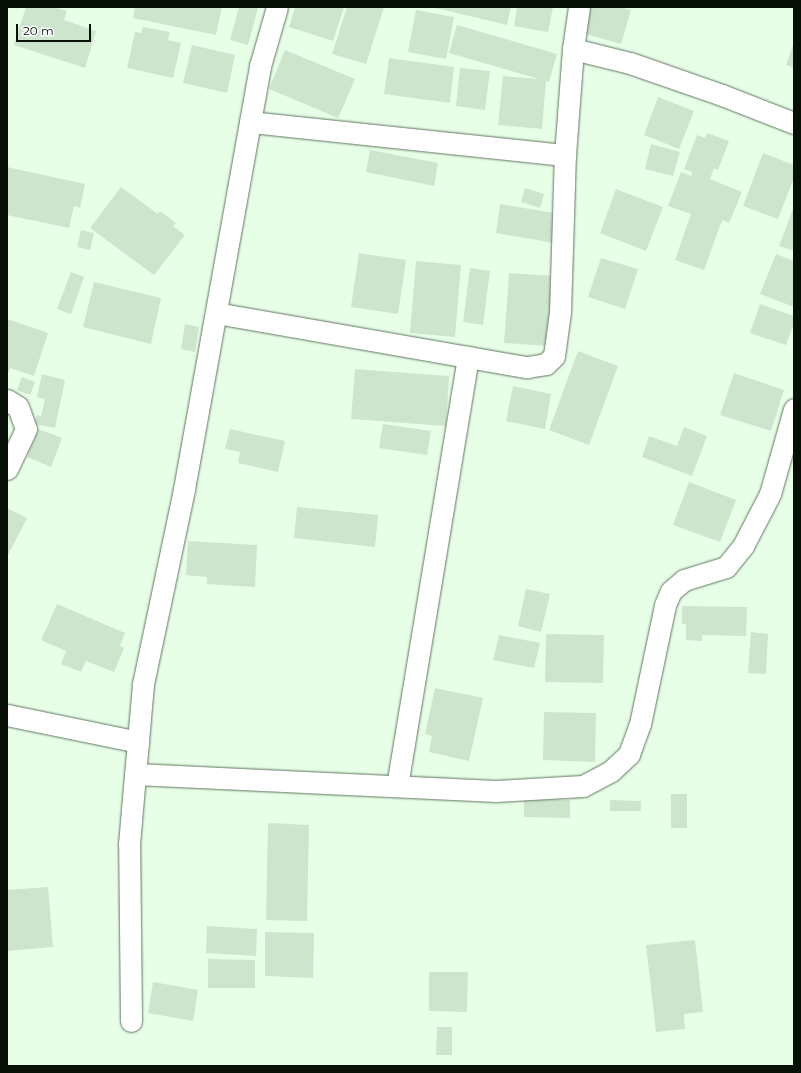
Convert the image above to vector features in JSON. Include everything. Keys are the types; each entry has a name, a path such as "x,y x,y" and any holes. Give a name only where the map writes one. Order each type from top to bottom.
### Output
{"street":[{"path":"131,1021 129,844 143,684 184,489 260,66 277,7"},
{"path":"216,313 527,367 546,364 554,356 560,312 565,155 573,49 579,7"},
{"path":"573,49 630,63 722,95 794,123"},
{"path":"250,122 565,155"},
{"path":"397,786 468,357"},
{"path":"7,400 18,407 26,429 7,469"},
{"path":"135,774 496,791 583,786 611,771 629,754 640,724 665,605 671,590 684,580 726,567 743,546 770,494 794,409"},
{"path":"7,715 138,742"}],"building":[{"path":"26,7 53,7 67,11 64,20 96,31 85,68 14,45"},
{"path":"135,7 222,7 216,35 133,18"},
{"path":"239,7 258,8 248,45 230,40"},
{"path":"295,7 344,7 333,41 289,27"},
{"path":"347,7 384,7 366,64 332,54"},
{"path":"432,7 511,7 507,25"},
{"path":"517,7 553,7 548,32 514,26"},
{"path":"589,7 620,7 631,10 621,44 582,33"},
{"path":"416,10 454,17 446,59 408,52"},
{"path":"457,25 557,54 549,82 546,81 542,129 498,125 503,76 539,79 449,53"},
{"path":"143,27 170,32 168,40 181,43 173,78 127,68 135,32 141,33"},
{"path":"794,42 794,68 786,65"},
{"path":"192,45 235,55 227,93 183,83"},
{"path":"285,50 355,79 338,118 269,89"},
{"path":"389,58 454,67 450,103 384,94"},
{"path":"460,68 490,71 485,110 456,106"},
{"path":"658,97 694,111 679,149 644,135"},
{"path":"707,133 729,141 718,170 714,168 710,179 742,192 729,223 723,220 720,226 704,270 675,260 691,214 668,206 681,172 691,176 692,172 684,169 697,135 705,138"},
{"path":"651,144 680,152 673,176 645,169"},
{"path":"370,150 438,163 434,186 366,172"},
{"path":"763,153 794,165 794,178 778,219 743,206"},
{"path":"7,167 85,184 80,208 74,206 69,228 7,215"},
{"path":"121,187 158,214 160,211 176,223 173,226 185,235 154,275 90,228"},
{"path":"525,188 544,194 540,208 521,202"},
{"path":"616,189 663,207 646,251 600,233"},
{"path":"500,204 559,214 554,243 496,233"},
{"path":"794,206 794,251 779,246"},
{"path":"81,230 94,233 90,250 77,247"},
{"path":"359,253 406,260 398,314 351,307"},
{"path":"776,254 794,261 794,307 760,294"},
{"path":"601,258 638,269 625,309 588,297"},
{"path":"416,261 461,265 455,337 410,333"},
{"path":"470,268 490,271 483,325 463,322"},
{"path":"71,272 84,277 71,314 57,309"},
{"path":"509,273 555,276 551,346 504,343"},
{"path":"94,282 161,298 151,344 83,327"},
{"path":"760,304 794,316 794,323 786,345 750,333"},
{"path":"7,319 48,333 34,376 10,368 7,376"},
{"path":"185,324 199,327 195,352 181,349"},
{"path":"578,351 618,366 589,445 549,430"},
{"path":"355,369 449,376 446,426 351,419"},
{"path":"734,373 784,390 771,431 720,415"},
{"path":"42,374 65,380 55,428 34,424 37,415 41,416 45,399 37,397"},
{"path":"22,377 35,382 30,395 17,390"},
{"path":"513,386 551,394 545,429 506,421"},
{"path":"383,424 431,431 427,455 379,448"},
{"path":"684,427 707,436 692,476 642,457 649,436 677,446"},
{"path":"38,429 62,438 51,467 27,457"},
{"path":"230,429 285,441 278,472 238,463 240,452 225,449"},
{"path":"689,482 736,500 720,542 673,525"},
{"path":"297,507 378,515 375,547 294,538"},
{"path":"7,508 27,518 7,557"},
{"path":"188,541 257,545 255,587 207,584 207,577 186,575"},
{"path":"526,589 550,594 541,632 518,626"},
{"path":"57,604 125,633 120,646 124,648 114,672 86,661 81,672 61,664 66,651 41,640"},
{"path":"682,606 747,607 746,636 702,635 702,641 686,640 686,624 682,624"},
{"path":"751,632 768,634 766,674 748,673"},
{"path":"546,634 604,635 603,683 545,682"},
{"path":"499,635 540,643 534,668 493,660"},
{"path":"435,688 483,698 469,761 429,752 432,736 425,734"},
{"path":"544,712 596,713 595,762 543,760"},
{"path":"671,794 687,794 687,828 671,828"},
{"path":"524,799 570,800 570,818 524,817"},
{"path":"610,800 641,801 641,811 610,811"},
{"path":"268,823 309,825 307,921 266,920"},
{"path":"48,887 53,947 7,951 7,890"},
{"path":"207,926 257,929 256,956 206,953"},
{"path":"265,932 314,933 313,978 265,976"},
{"path":"695,940 703,1012 684,1014 685,1029 656,1032 646,945"},
{"path":"208,959 255,960 255,988 208,988"},
{"path":"429,972 468,972 467,1012 429,1011"},
{"path":"153,982 198,990 193,1021 148,1013"},
{"path":"437,1027 452,1027 452,1055 436,1055"}]}
